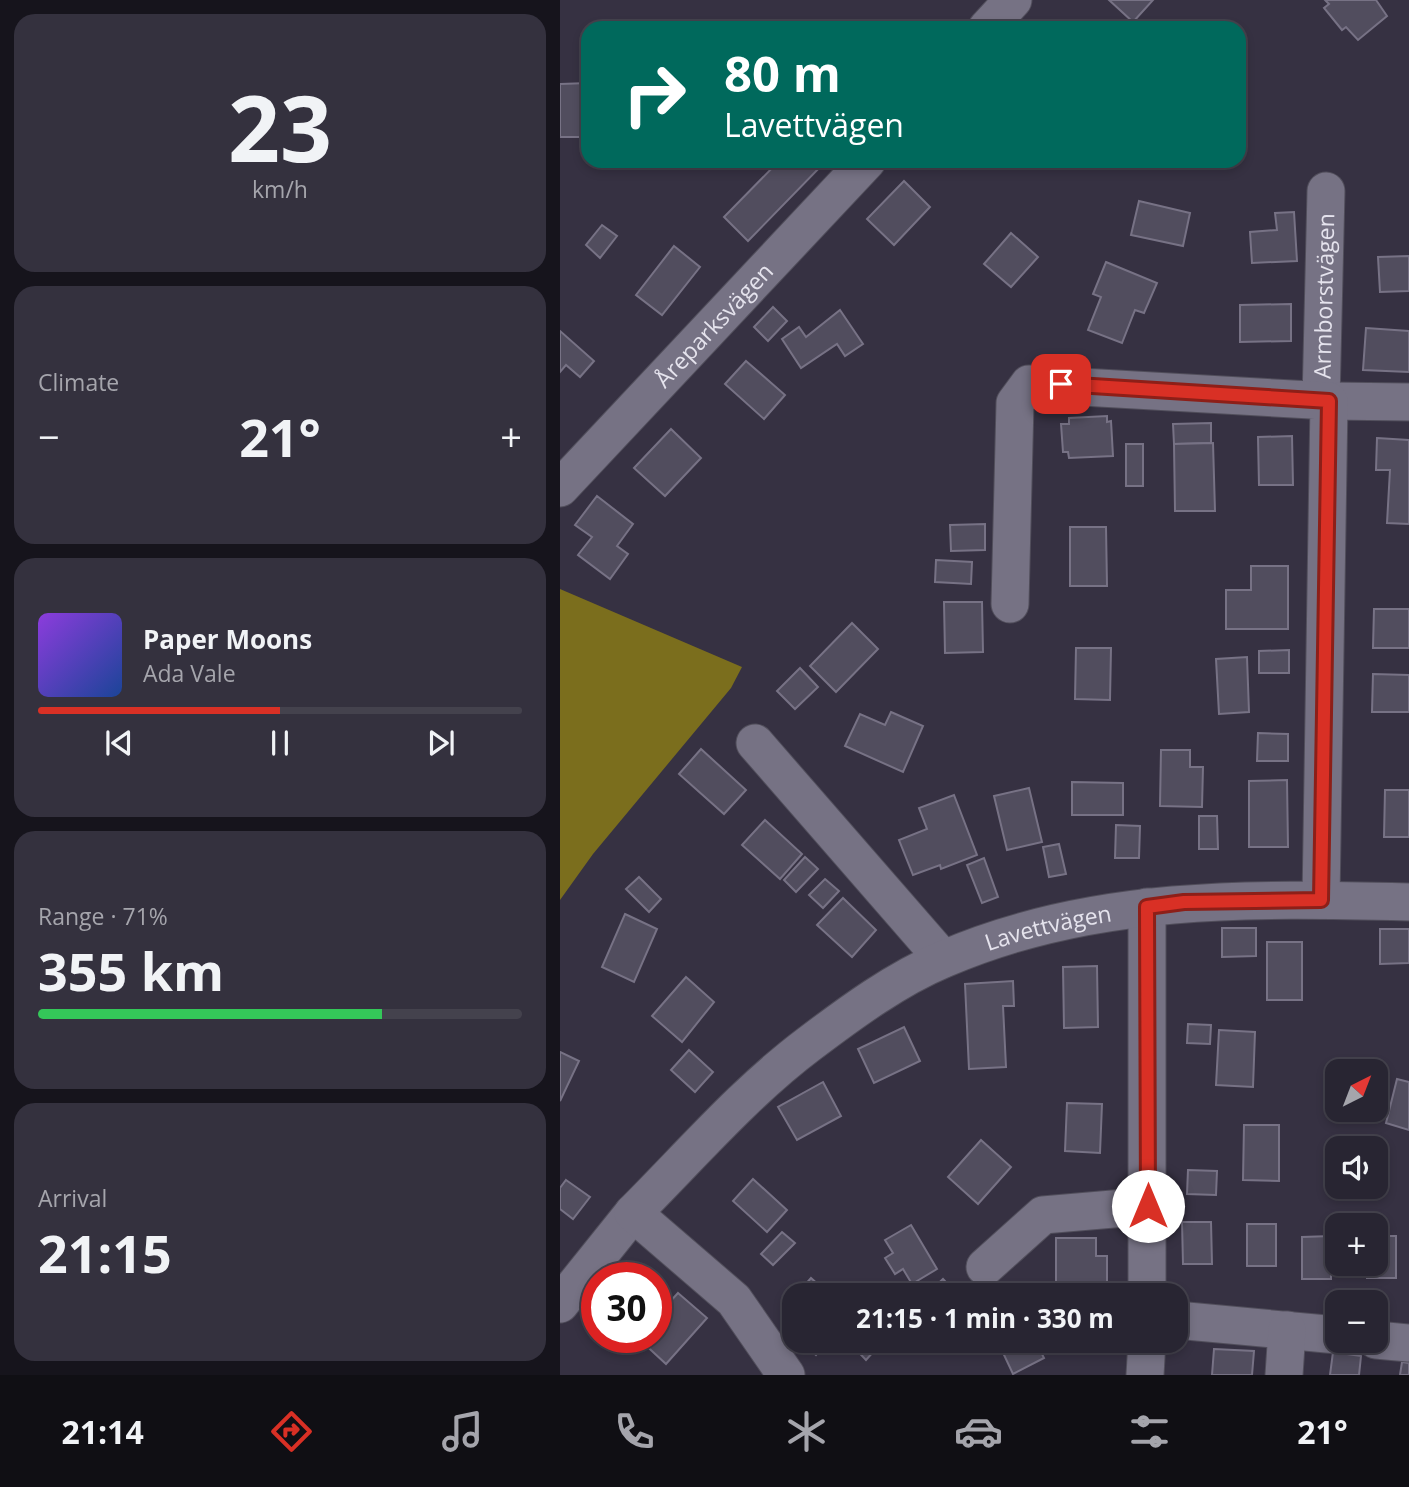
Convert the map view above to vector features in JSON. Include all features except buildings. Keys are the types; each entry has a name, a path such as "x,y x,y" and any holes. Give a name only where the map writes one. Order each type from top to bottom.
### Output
{"street":[{"path":"994,21 1013,0"},
{"name":"Åreparksvägen","path":"560,488 860,168"},
{"name":"Armborstvägen","path":"1321,900 1326,191"},
{"name":"Armborstvägen","path":"1010,604 1015,403 1029,384 1325,401 1409,402"},
{"path":"755,743 943,959"},
{"name":"Lavettvägen","path":"560,1304 633,1213 735,1110 807,1045 889,989 943,959 1042,926 1112,911 1184,902 1409,902"},
{"path":"1147,907 1147,1283"},
{"path":"985,1266 1043,1215 1148,1206"},
{"path":"633,1213 734,1300 786,1375"},
{"path":"1188,1321 1325,1334"},
{"path":"1284,1375 1287,1330"},
{"path":"1388,1341 1409,1343"},
{"path":"1145,1375 1146,1353"}],"shaded area":[{"path":"560,589 742,667 731,688 593,854 560,900"}],"route":[{"path":"1061,384 1329,401 1321,900 1184,902 1147,907 1148,1206"}]}
